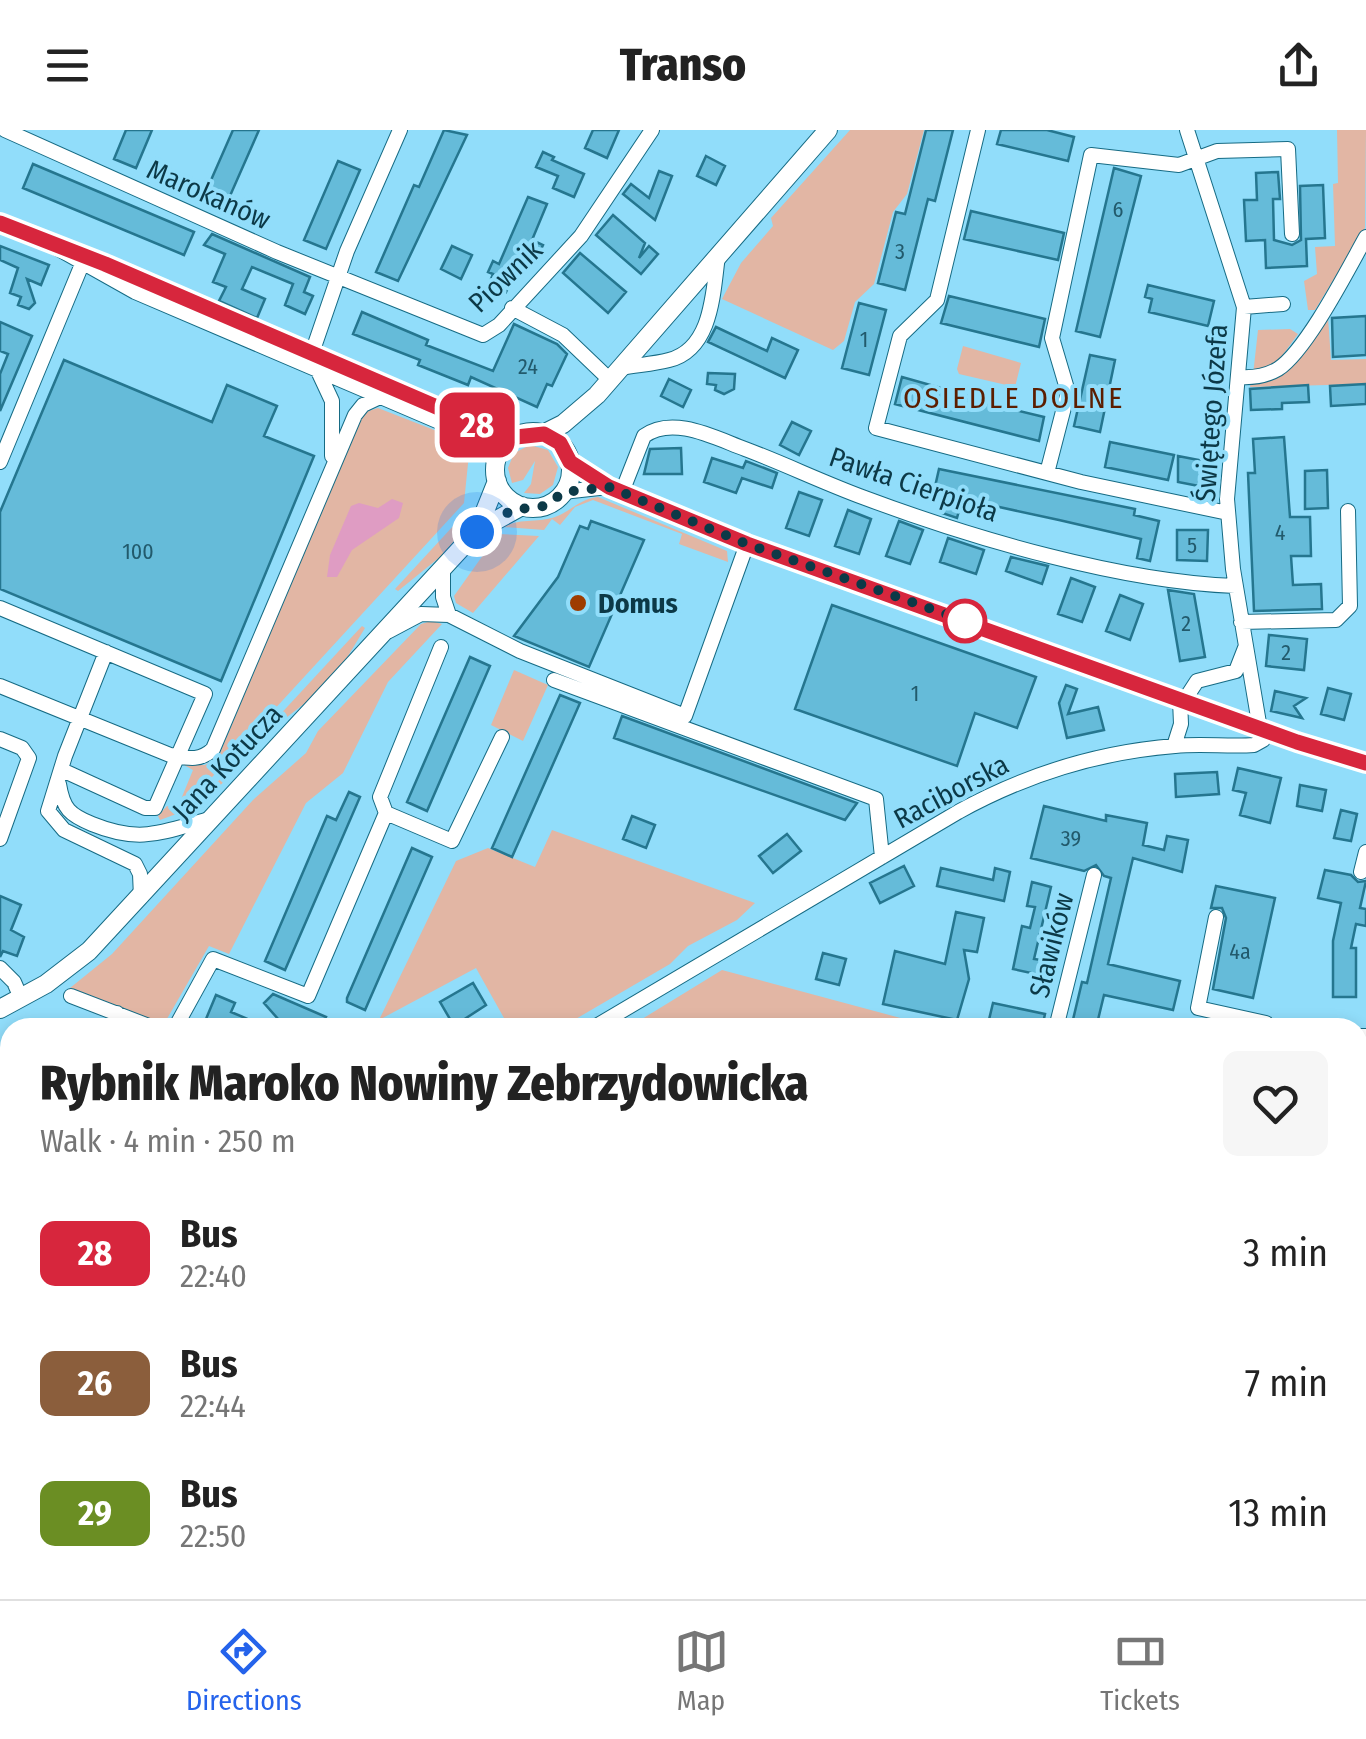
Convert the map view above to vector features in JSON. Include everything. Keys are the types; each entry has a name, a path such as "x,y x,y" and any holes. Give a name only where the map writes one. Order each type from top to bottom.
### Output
{"main road":[{"path":"597,395 575,432 569,459 570,478 564,492 545,506 522,506 507,497 497,473 504,447 516,437 543,434 561,425 597,395 828,130"},
{"path":"543,434 560,443 569,459"},
{"name":"Jana Kotucza","path":"477,532 497,473"},
{"name":"Jana Kotucza","path":"0,1009 89,951 477,532 522,506"}],"street":[{"name":"Marokanów","path":"5,130 277,252 340,276"},
{"path":"312,353 347,251 400,130"},
{"name":"Piownik","path":"340,276 478,334 489,333 581,236 652,130"},
{"name":"Pawła Cierpioła","path":"978,130 937,300 900,336 876,428 1047,474 1228,513"},
{"name":"Świętego Józefa","path":"1186,130 1244,308 1228,462 1228,513 1245,647 1264,730"},
{"path":"1047,474 1068,392 1052,338 1091,155 1179,165 1217,151 1288,149 1292,234"},
{"path":"0,224 84,260 135,292 476,438 497,473"},
{"path":"1239,377 1260,376 1286,361 1336,292 1366,237"},
{"path":"512,308 562,335 616,374 671,360 693,344 713,308 718,255"},
{"path":"0,462 84,260"},
{"path":"1244,308 1284,304"},
{"path":"216,325 312,353 490,430 516,437"},
{"path":"318,370 332,407 330,466"},
{"path":"0,686 179,756 199,758 213,749 330,466 358,409 380,396"},
{"name":"Pawła Cierpioła","path":"616,490 644,436 662,427 690,430 932,522 1122,572 1235,586"},
{"path":"569,459 616,490 747,544 1366,763"},
{"path":"564,492 616,490"},
{"path":"1241,622 1336,620 1350,606 1348,511"},
{"path":"383,634 420,614 450,616 536,658 685,716 747,544"},
{"path":"442,569 443,597 450,616"},
{"path":"0,608 205,694 159,804 149,809 60,777"},
{"path":"442,646 380,797 386,812 452,841 502,737"},
{"path":"1174,746 1182,701 1197,681 1238,669 1245,647"},
{"path":"106,652 48,802 52,818 68,832 135,864 140,873 140,896"},
{"path":"554,680 876,799 882,857"},
{"name":"Raciborska","path":"610,1018 976,802 1028,778 1099,758 1174,746 1254,744 1262,742 1264,730"},
{"path":"0,739 22,748 28,758 0,840"},
{"path":"60,777 64,806 73,816 158,844 172,863"},
{"path":"181,1018 213,960 308,996 386,812"},
{"path":"142,837 214,818"},
{"path":"1361,872 1366,852"},
{"name":"Sławików","path":"1058,1018 1094,875"},
{"path":"1216,916 1198,1008 1247,1018"},
{"path":"0,968 14,982 22,998"},
{"path":"71,996 110,1018"}],"shaded area":[{"path":"850,130 924,130 907,194 893,212 874,284 855,302 844,341 833,350 722,299 741,263 773,226 771,218"},
{"path":"1337,130 1366,130 1365,228 1315,310 1308,310 1304,281 1317,274 1315,247 1335,246 1333,184 1338,183"},
{"path":"1328,317 1331,360 1366,359 1366,384 1250,387 1251,380 1284,370"},
{"path":"1290,329 1298,334 1274,367 1253,375 1258,330"},
{"path":"963,346 1021,363 1015,387 959,374"},
{"path":"378,408 470,444 464,503 179,813 160,820 158,816 167,806 177,809 193,770 184,765 205,765 220,753 362,413"},
{"path":"530,445 548,450 558,467 553,485 540,494 524,493 531,484 535,461 523,480 512,483 508,468 514,453"},
{"path":"598,497 727,551 728,562 679,544 682,534 593,500 575,507 560,525 552,519 544,530 503,527 553,518 582,502"},
{"path":"392,499 403,503 399,518 352,550 337,577 327,577 330,555 351,506 359,503 378,508"},
{"path":"467,511 478,515 440,557 398,591 395,589"},
{"path":"498,534 539,536 473,613 456,603 454,596"},
{"path":"421,624 442,624 388,682 343,773 306,803 229,954 209,946 167,1018 148,1018 70,988 112,954 253,800 306,753 318,731"},
{"path":"362,626 365,628 345,661 309,700 273,728 216,790 213,787"},
{"path":"514,670 548,685 523,741 491,725"},
{"path":"552,830 755,903 737,920 688,946 670,964 577,1018 504,1018 476,968 380,1018 456,861 488,848 535,867"},
{"path":"722,970 901,1018 644,1018"}],"building":[{"path":"126,130 152,130 136,168 114,159"},
{"path":"233,130 259,130 226,205 204,196"},
{"path":"444,130 467,135 398,281 376,272 414,185 419,187"},
{"path":"593,130 619,130 607,158 585,148"},
{"path":"926,130 953,130 935,201 928,199 905,290 878,283 896,212 905,214"},
{"path":"1001,130 1047,130 1074,137 1068,161 997,144"},
{"path":"543,152 584,174 574,197 553,188 558,176 536,167"},
{"path":"706,156 725,166 716,185 697,176"},
{"path":"338,161 360,170 326,249 304,240"},
{"path":"33,164 194,232 184,255 23,188"},
{"path":"1114,168 1141,176 1100,337 1076,331"},
{"path":"659,171 672,176 655,220 623,194 631,184 649,198"},
{"path":"1278,172 1280,199 1273,199 1274,240 1292,245 1301,240 1300,186 1323,185 1325,238 1306,239 1307,266 1266,268 1265,240 1246,241 1244,200 1257,200 1256,173"},
{"path":"528,197 547,204 532,240 543,245 534,264 521,259 506,292 489,284 493,274 488,272 493,261 499,264"},
{"path":"971,211 1064,233 1058,260 964,239"},
{"path":"613,215 645,243 639,258 649,246 658,254 641,274 596,235"},
{"path":"212,234 310,277 304,292 313,296 305,314 285,305 293,284 252,267 242,289 265,299 257,318 219,301 226,287 213,282 225,254 204,245"},
{"path":"0,246 49,265 41,285 27,279 35,303 29,309 18,305 21,297 10,293 18,268 0,260"},
{"path":"452,246 472,255 461,279 441,269"},
{"path":"580,253 626,292 608,313 563,273"},
{"path":"1148,285 1214,301 1208,326 1149,312 1152,299 1145,297"},
{"path":"949,296 1045,319 1039,347 941,323"},
{"path":"859,303 886,310 869,375 842,368"},
{"path":"362,312 428,340 426,345 493,371 514,324 557,344 567,354 537,407 471,377 468,385 418,365 420,360 353,334"},
{"path":"1366,316 1366,355 1333,357 1332,318"},
{"path":"0,322 32,336 0,411 0,374 8,354 0,351"},
{"path":"716,327 767,351 772,338 798,350 785,378 708,342"},
{"path":"1090,355 1115,360 1100,432 1074,426"},
{"path":"64,360 212,422 227,385 277,406 264,436 314,456 221,681 0,589 0,512"},
{"path":"708,373 735,374 734,389 724,394 715,390 716,385 707,384"},
{"path":"902,377 966,395 965,398 1044,417 1039,441 895,404"},
{"path":"669,379 691,390 683,407 661,396"},
{"path":"1366,384 1366,404 1331,406 1330,386"},
{"path":"1308,385 1309,402 1282,403 1282,409 1251,410 1250,389"},
{"path":"792,422 811,431 799,455 780,445"},
{"path":"1284,437 1290,517 1310,517 1311,556 1291,556 1293,585 1321,584 1322,609 1254,611 1248,473 1255,473 1253,439"},
{"path":"1110,442 1174,455 1168,480 1105,467"},
{"path":"681,448 682,474 644,474 650,449"},
{"path":"1178,456 1209,462 1204,487 1178,482"},
{"path":"712,458 743,468 746,461 777,473 772,488 742,478 736,493 704,482"},
{"path":"939,469 1135,509 1134,515 1159,521 1150,561 1137,558 1141,539 1059,520 962,499 957,518 942,513 947,494 934,491"},
{"path":"1327,470 1328,508 1305,509 1305,471"},
{"path":"799,492 822,500 809,536 786,528"},
{"path":"848,510 871,519 859,554 835,546"},
{"name":"Domus","path":"591,521 644,540 589,667 514,636 558,577 580,526 588,529"},
{"path":"899,521 923,530 910,564 886,556"},
{"path":"1177,530 1208,530 1207,561 1177,560"},
{"path":"948,538 984,550 976,574 940,562"},
{"path":"1011,557 1048,566 1042,584 1006,571"},
{"path":"1071,578 1095,587 1082,622 1058,614"},
{"path":"1168,590 1194,594 1205,657 1180,661"},
{"path":"1120,595 1143,604 1130,640 1106,631"},
{"path":"832,605 1036,677 1017,728 975,713 957,766 795,709"},
{"path":"1269,635 1307,639 1304,670 1266,666"},
{"path":"470,657 490,666 427,811 407,802"},
{"path":"1066,685 1077,689 1068,714 1098,707 1104,730 1067,738 1059,703"},
{"path":"1328,688 1351,694 1344,720 1321,714"},
{"path":"1275,691 1306,698 1294,706 1302,718 1271,711"},
{"path":"560,695 580,703 512,857 492,848"},
{"path":"622,716 857,803 845,820 614,738"},
{"path":"1238,768 1281,778 1270,823 1240,815 1246,793 1233,790"},
{"path":"1217,772 1219,794 1176,797 1175,774"},
{"path":"1300,785 1326,790 1322,811 1297,806"},
{"path":"349,792 360,797 285,970 265,961 327,816 336,820"},
{"path":"1044,806 1106,821 1106,815 1147,823 1143,845 1164,850 1167,836 1188,840 1182,872 1133,858 1108,964 1180,981 1173,1010 1104,995 1098,1018 1073,1018 1082,982 1087,983 1111,878 1104,876 1096,865 1084,871 1031,858"},
{"path":"1341,810 1357,814 1351,841 1334,838"},
{"path":"632,816 655,825 646,848 623,839"},
{"path":"787,834 801,851 773,873 759,856"},
{"path":"412,848 432,857 365,1010 347,1002 347,998"},
{"path":"904,866 914,886 880,903 870,883"},
{"path":"941,868 993,880 995,868 1010,872 1004,901 937,886"},
{"path":"1325,870 1351,875 1358,882 1366,881 1360,908 1366,909 1366,926 1356,924 1351,948 1356,948 1356,997 1333,997 1333,941 1341,903 1318,898"},
{"path":"1032,882 1051,887 1034,959 1048,961 1045,976 1013,969 1022,926 1030,928 1035,907 1027,906"},
{"path":"1216,886 1275,898 1253,998 1213,989 1226,918 1222,908 1211,908"},
{"path":"0,896 21,905 11,930 24,937 17,956 3,951 0,957"},
{"path":"956,912 984,918 977,952 964,950 969,979 958,1018 883,1004 895,951 945,964"},
{"path":"823,953 846,959 839,985 816,979"},
{"path":"473,983 486,1005 466,1018 449,1018 440,1002"},
{"path":"273,994 326,1017 277,1018 264,1003"},
{"path":"216,995 235,1003 231,1012 245,1018 206,1018"},
{"path":"993,1003 1045,1014 1044,1018 989,1018"}],"bus line":[{"name":"28","path":"0,223 105,264 498,434 516,437 530,432 550,436 564,448 570,462 609,487 747,544 1297,742 1366,763"}],"place":[{"name":"Domus","path":"578,603"}],"district":[{"name":"OSIEDLE DOLNE","path":"1014,398"}],"route":[{"path":"477,532 522,506 545,506 564,492 609,487 747,544 974,624 965,621"}]}
